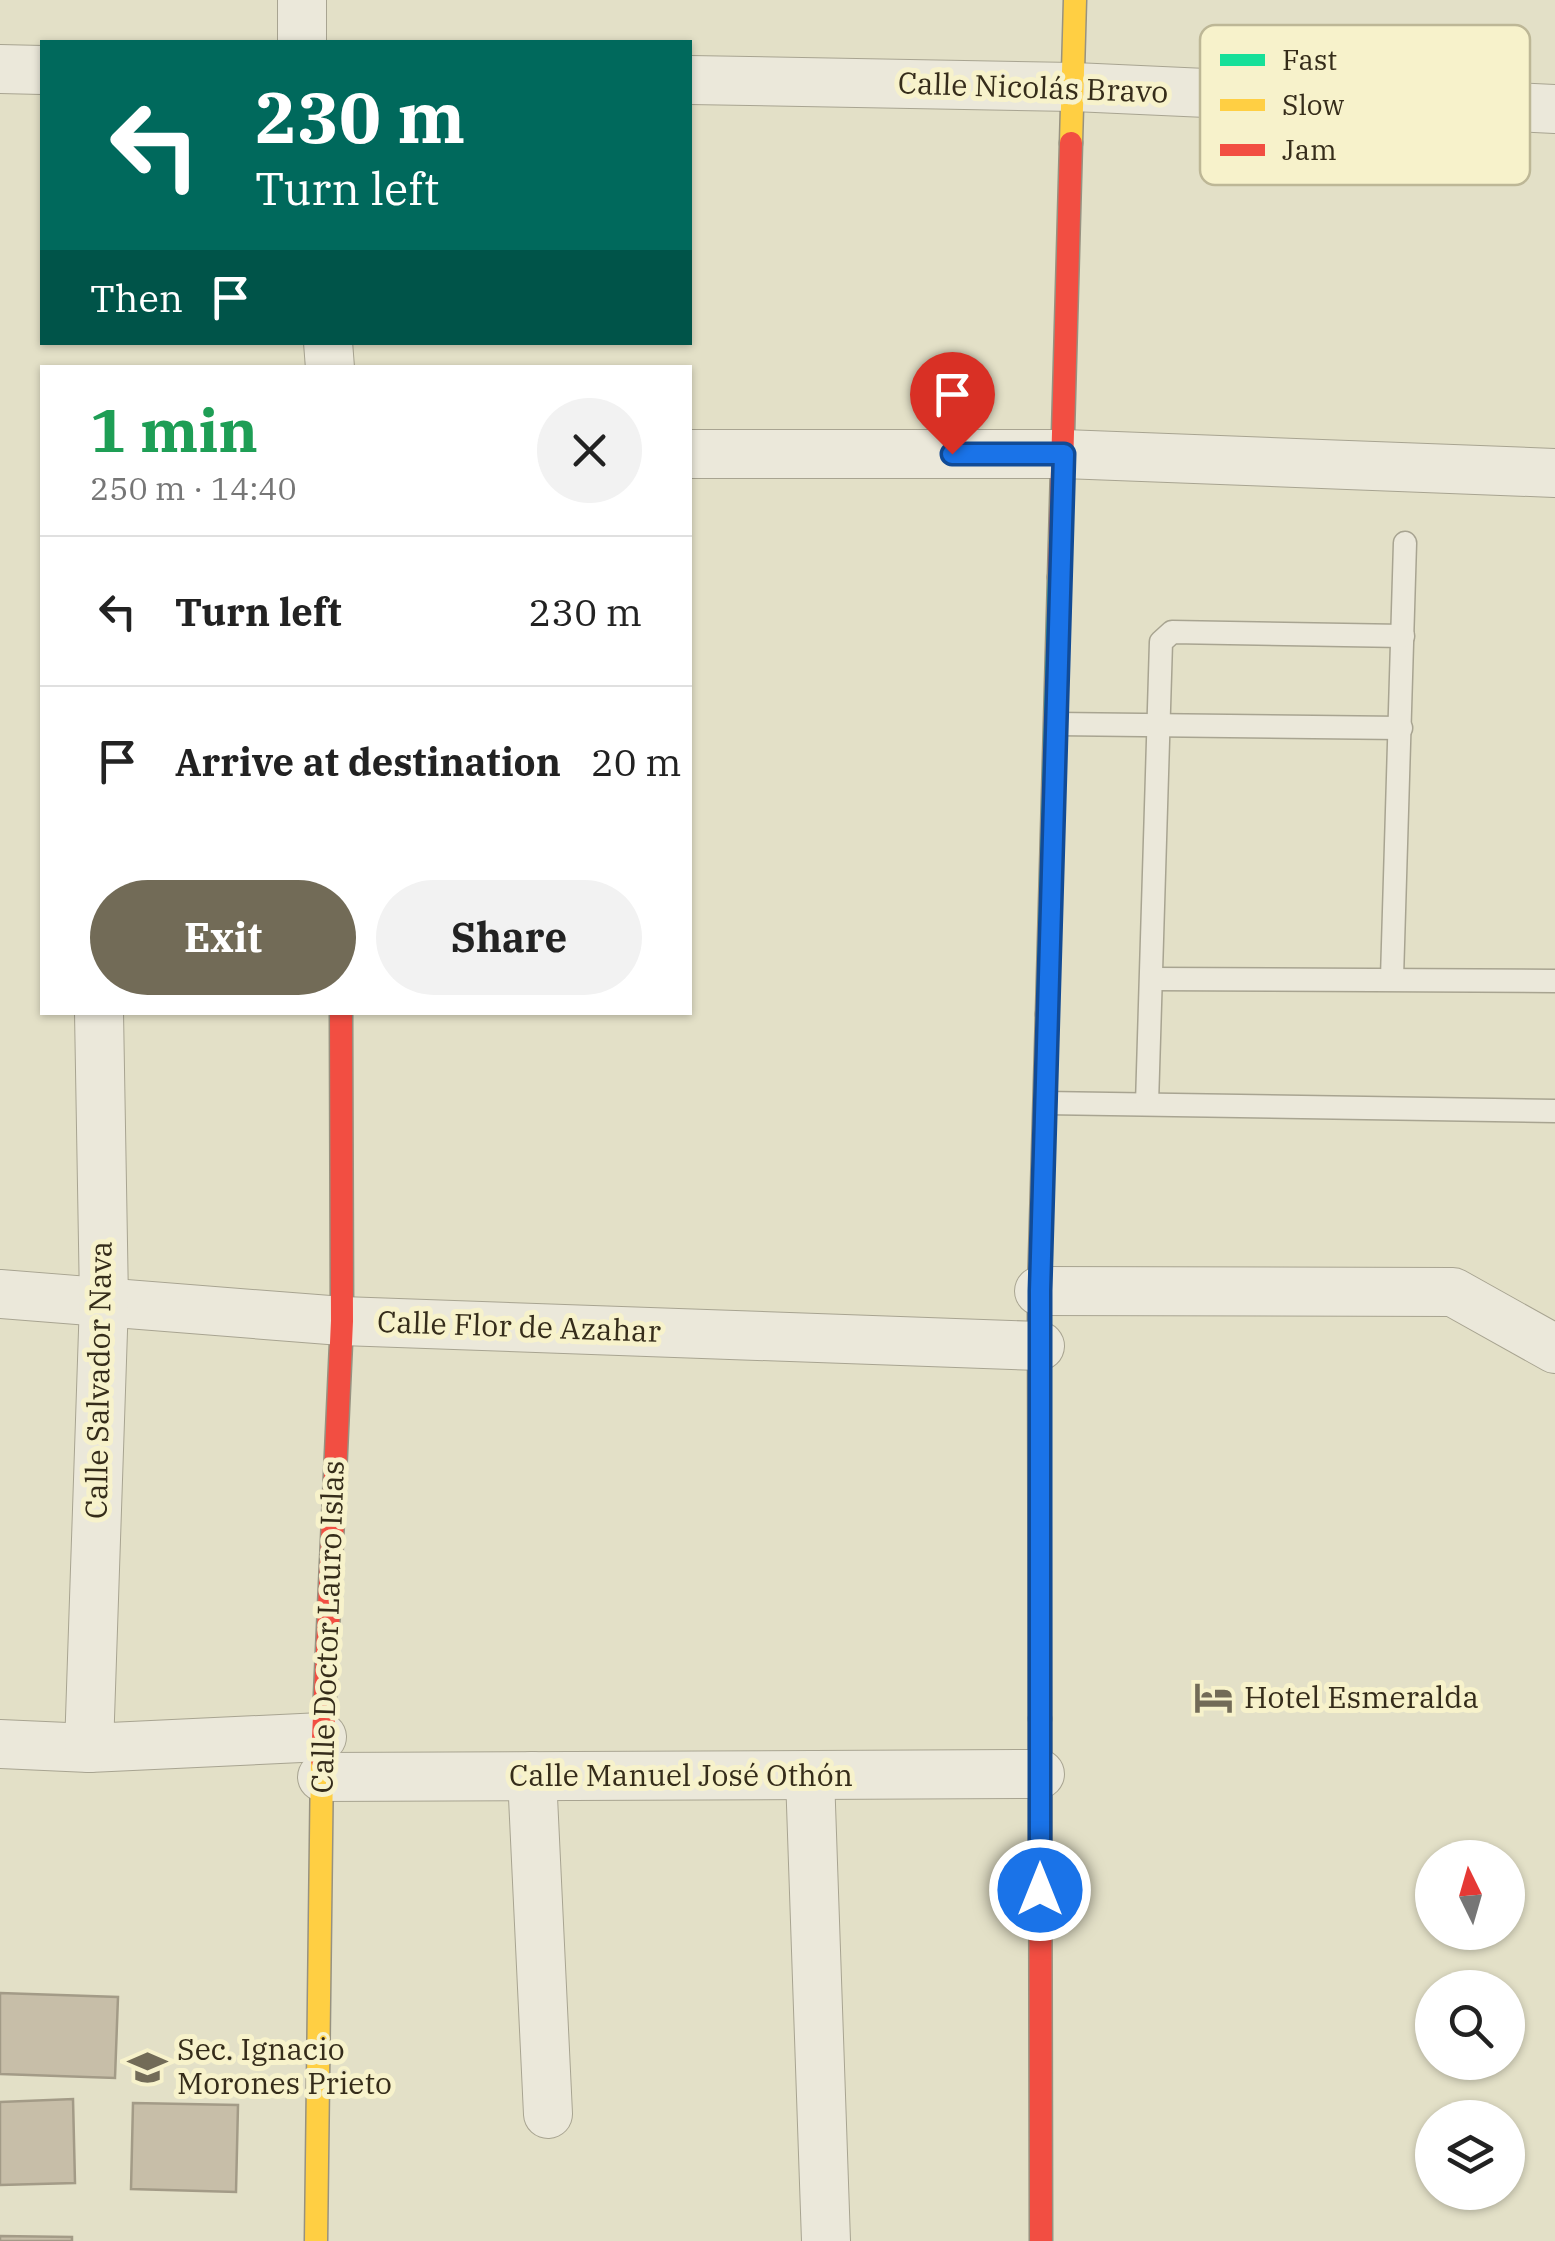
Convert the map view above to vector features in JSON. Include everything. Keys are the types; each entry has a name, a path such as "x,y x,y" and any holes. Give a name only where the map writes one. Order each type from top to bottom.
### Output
{"street":[{"path":"302,0 302,40"},
{"path":"1040,2241 1040,1291 1075,0"},
{"path":"0,69 40,70"},
{"name":"Calle Nicolás Bravo","path":"692,80 1200,93"},
{"name":"Calle Nicolás Bravo","path":"1530,107 1555,108"},
{"path":"692,454 1064,454 1555,474"},
{"name":"Calle Salvador Nava","path":"89,1748 104,1300 99,1015"},
{"name":"Calle Doctor Lauro Islas","path":"316,2241 322,1757 342,1321 340,1015"},
{"path":"1040,1291 1453,1292 1555,1350"},
{"name":"Calle Flor de Azahar","path":"0,1294 342,1321 1040,1346"},
{"name":"Calle Manuel José Othón","path":"0,1744 322,1757 532,1776 1040,1774"},
{"path":"532,1776 548,2114"},
{"path":"810,1776 826,2241"}],"lane":[{"path":"1392,978 1405,544"},
{"path":"1147,1104 1161,642 1172,632 1403,636"},
{"path":"1056,724 1400,728"},
{"path":"1152,979 1555,981"},
{"path":"1045,1102 1555,1111"}],"building":[{"path":"0,1993 118,1997 115,2078 0,2074"},
{"path":"73,2099 75,2183 0,2185 0,2102"},
{"path":"133,2103 238,2105 236,2192 131,2189"},
{"path":"0,2236 72,2237 72,2241 0,2241"}],"traffic: fast":[{"path":"1047,1014 1059,577"}],"traffic: slow":[{"path":"1071,143 1075,0"},
{"path":"1040,1719 1039,1291 1047,1014"},
{"path":"316,2241 322,1760"}],"traffic: jam":[{"path":"1059,577 1071,143"},
{"path":"322,1760 342,1321 341,1015"},
{"path":"1040,1719 1041,2241"}],"place":[{"name":"Hotel Esmeralda","path":"1214,1698"},
{"name":"Sec. Ignacio Morones Prieto","path":"147,2067"}],"route":[{"path":"952,454 1064,454 1040,1291 1040,1890"}]}
